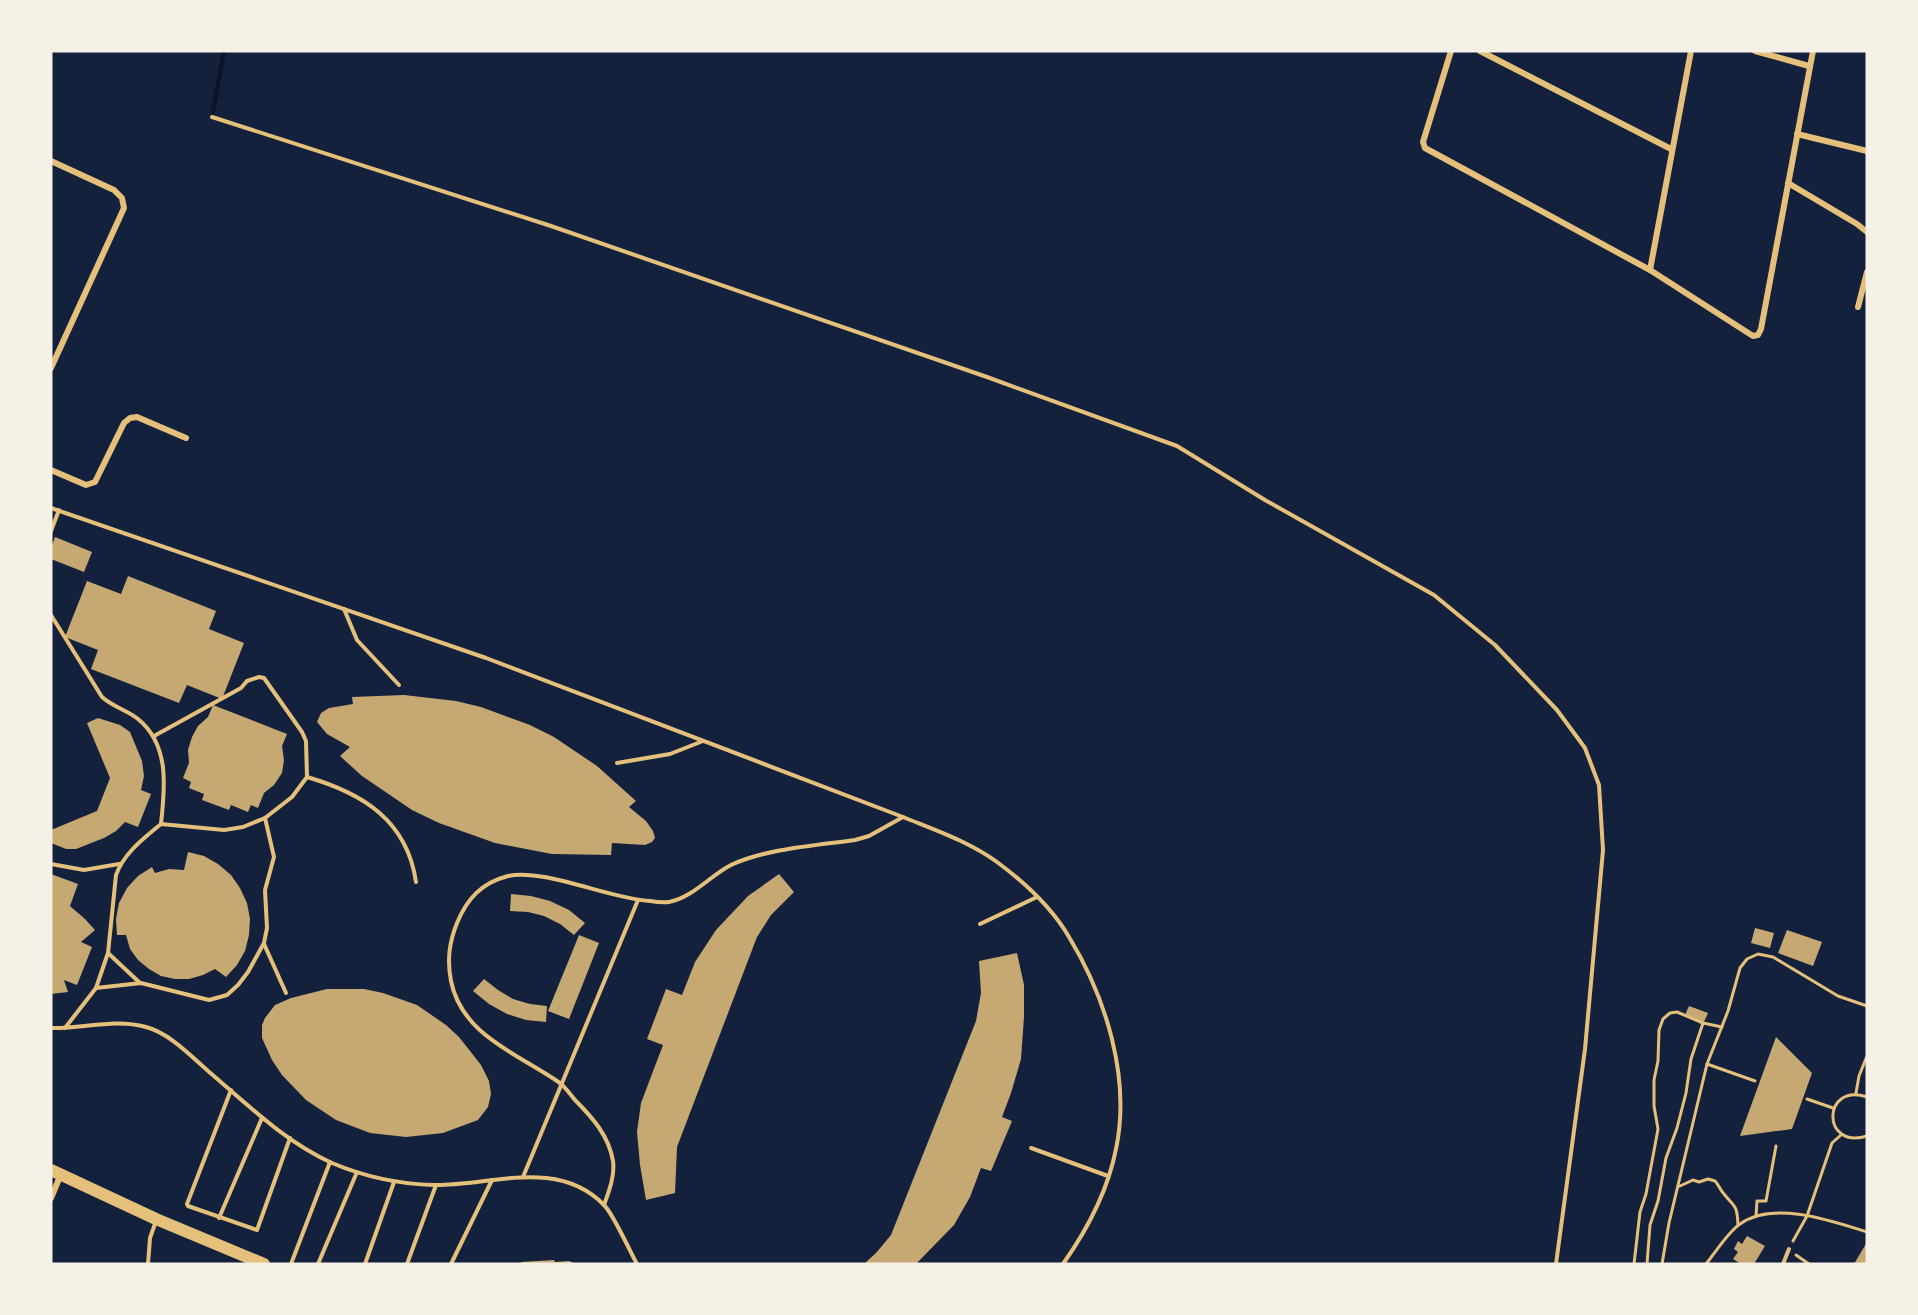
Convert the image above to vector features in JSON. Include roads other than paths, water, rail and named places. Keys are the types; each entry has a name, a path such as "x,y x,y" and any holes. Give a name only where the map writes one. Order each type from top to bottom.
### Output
{"main road":[{"path":"56,1172 156,1219 264,1264"}],"street":[{"path":"1451,51 1423,142 1425,148 1650,270 1753,336 1758,335 1761,329 1813,51"},
{"path":"1480,51 1671,149"},
{"path":"1650,270 1691,51"},
{"path":"1755,51 1809,66"},
{"path":"1797,134 1867,151"},
{"path":"51,161 114,190 122,198 124,208 51,368"},
{"path":"1788,183 1867,232"},
{"path":"1858,307 1867,272"},
{"path":"51,470 86,485 95,482 124,423 130,418 137,417 186,438"},
{"path":"51,1198 56,1172"}],"lane":[{"path":"212,117 550,226 987,377 1177,446 1265,500 1434,595 1495,645 1557,710 1585,748 1599,785 1603,850 1585,1049 1556,1264"},
{"path":"51,508 486,658 903,817 961,841 996,861 1052,912 1069,936 1090,976 1105,1014 1116,1064 1120,1118 1116,1150 1094,1212 1080,1241 1063,1264"},
{"path":"51,531 59,510"},
{"path":"343,608 357,640 399,685"},
{"path":"51,615 102,697 110,704 135,717 154,736 165,778 161,824"},
{"path":"64,1028 96,988 108,952 112,894 120,864 141,840 161,824 224,830 243,827 265,818 292,797 307,777 306,741 264,678 259,677 247,681 241,688 154,736"},
{"path":"617,764 670,754 704,741"},
{"path":"307,777 332,784 382,814 404,839 414,865 416,882"},
{"path":"604,1205 612,1180 613,1160 605,1136 592,1117 561,1084 538,1071 468,1019 453,990 448,966 448,949 462,910 471,896 483,887 508,876 526,875 638,900 668,902 680,898 730,865 763,854 855,840 869,836 903,817"},
{"path":"96,988 141,983 208,1000 227,995 238,985 264,943 268,923 265,890 274,857 265,818"},
{"path":"51,864 84,870 120,864"},
{"path":"980,924 1037,897"},
{"path":"523,1177 638,900"},
{"path":"264,943 286,993"},
{"path":"108,952 141,983"},
{"path":"51,1028 123,1022 148,1027 170,1039 262,1118 290,1138 330,1162 357,1172 394,1182 436,1185 523,1177 550,1178 581,1189 604,1205 637,1264"},
{"path":"231,1090 187,1204 219,1218 257,1229 290,1138"},
{"path":"219,1218 262,1118"},
{"path":"1031,1148 1108,1176"},
{"path":"291,1264 330,1162"},
{"path":"318,1264 357,1172"},
{"path":"451,1264 492,1179"},
{"path":"365,1264 394,1182"},
{"path":"407,1264 436,1185"},
{"path":"148,1264 150,1238 156,1219"},
{"path":"1783,1264 1789,1250"}],"waterway":[{"path":"212,117 224,51"}]}
